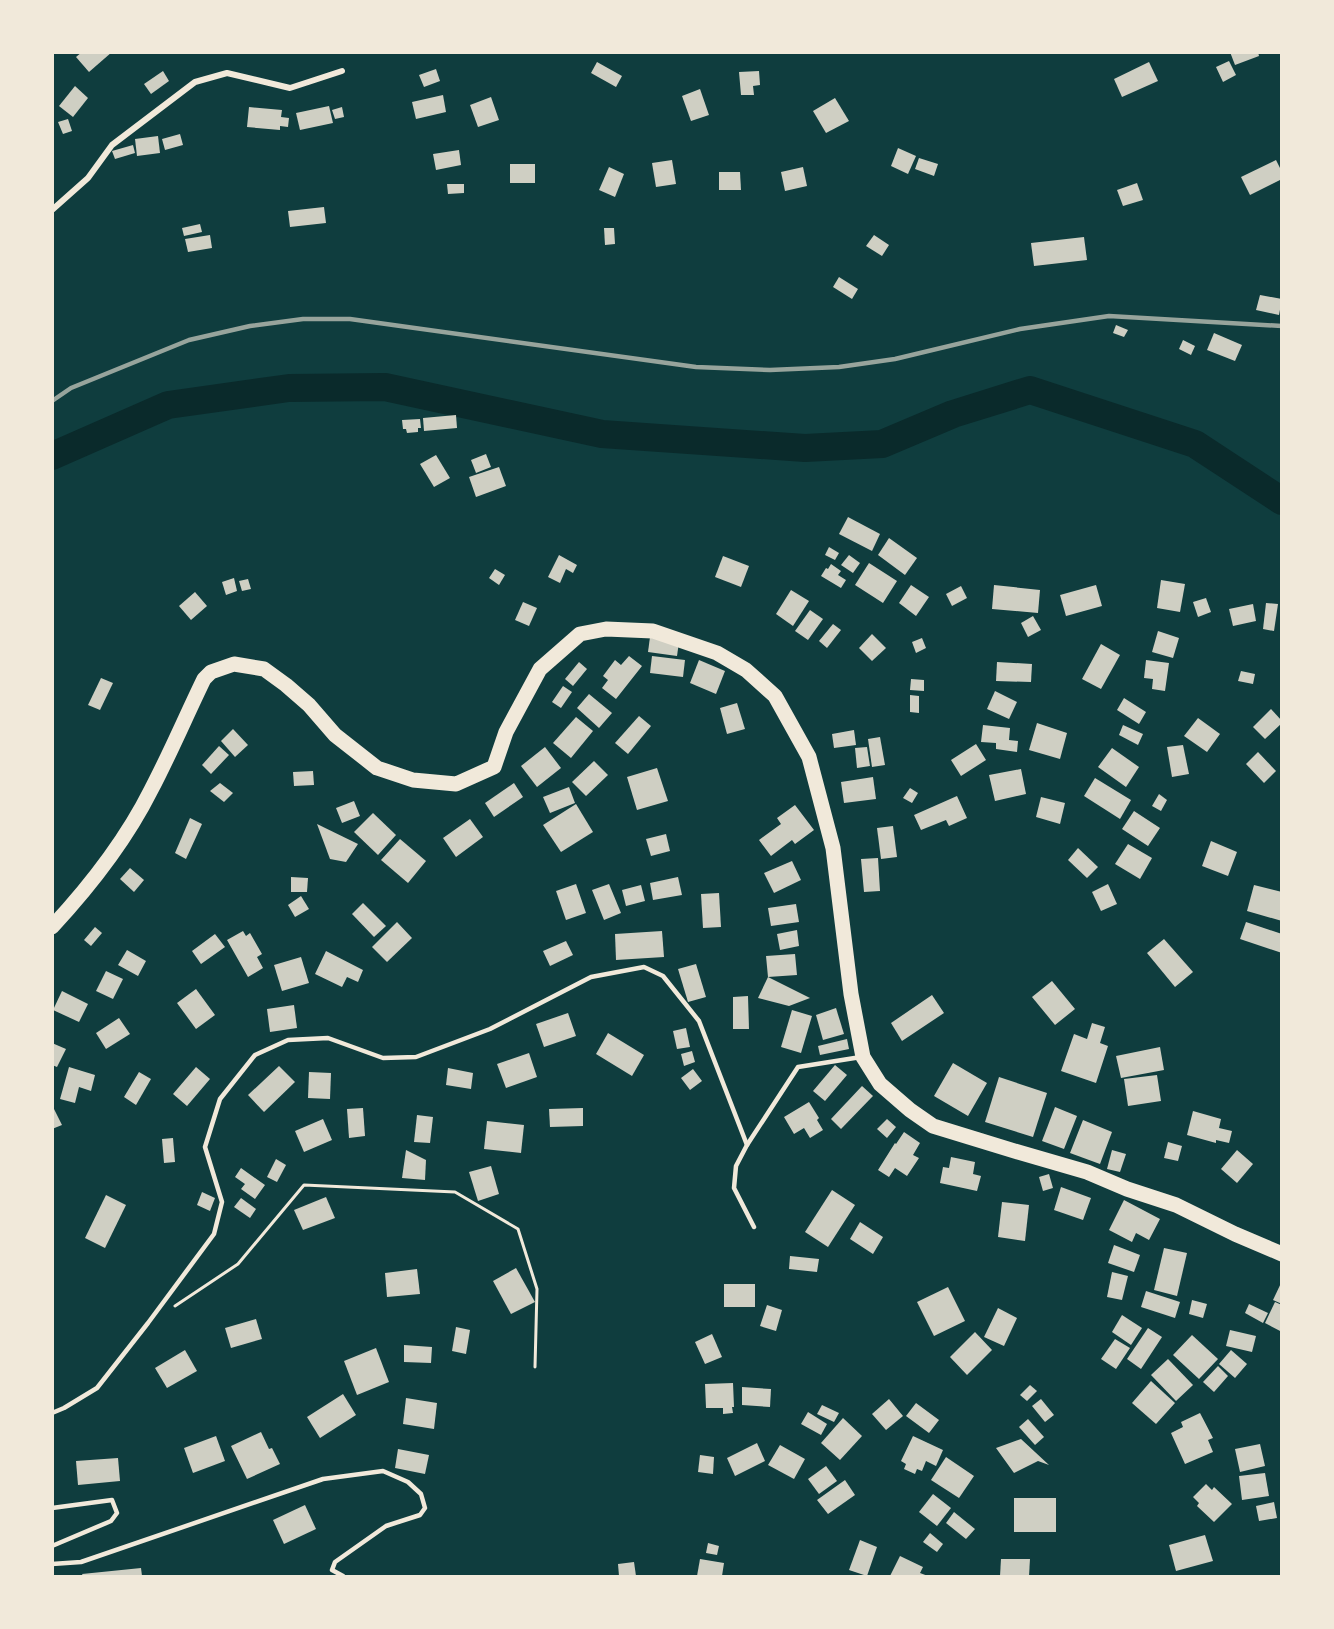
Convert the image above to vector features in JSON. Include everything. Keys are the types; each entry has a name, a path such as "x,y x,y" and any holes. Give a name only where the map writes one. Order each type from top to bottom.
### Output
{"highway":[{"path":"52,927 95,877 128,830 150,792 204,679 211,672 234,664 264,669 309,705 335,735 377,768 414,780 456,784 494,767 506,732 540,669 580,634 606,629 653,631 717,653 746,669 775,696 809,757 833,848 851,994 863,1057 880,1084 933,1126 1087,1172 1176,1205 1281,1254"}],"street":[{"path":"52,210 88,178 112,145 195,82 227,73 290,88 342,71"}],"lane":[{"path":"52,1413 97,1388 214,1234 222,1202 205,1147 220,1099 255,1055 288,1040 328,1038 383,1058 416,1057 490,1029 591,977 644,967 663,976 699,1021 747,1145"},
{"path":"754,1227 734,1188 736,1166 747,1145 798,1067 863,1057"},
{"path":"52,1564 81,1562 323,1479 383,1471 408,1482 421,1494 426,1508 420,1515 386,1526 335,1562 332,1570 343,1576"},
{"path":"52,1508 112,1500 117,1513 111,1521 52,1546"}],"path":[{"path":"148,1323 238,1264 304,1185 455,1192 518,1229 537,1289 536,1367"}],"building":[{"path":"82,52 112,52 89,72 76,57"},
{"path":"1230,52 1258,52 1259,56 1235,65"},
{"path":"1229,61 1236,75 1223,82 1216,67"},
{"path":"597,62 622,76 616,87 591,73"},
{"path":"1149,62 1158,81 1122,97 1114,79"},
{"path":"436,69 440,81 424,87 419,75"},
{"path":"163,71 169,81 151,94 144,84"},
{"path":"759,71 760,85 753,86 754,95 741,95 739,72"},
{"path":"75,86 88,98 73,117 59,106"},
{"path":"700,89 709,115 691,121 682,96"},
{"path":"443,95 446,112 416,119 412,102"},
{"path":"491,97 499,120 478,127 470,105"},
{"path":"835,98 849,121 826,133 813,111"},
{"path":"329,106 333,123 300,130 296,113"},
{"path":"249,107 282,110 281,117 289,118 288,127 280,126 280,130 247,127"},
{"path":"342,107 344,117 335,119 332,110"},
{"path":"68,119 72,131 63,134 58,122"},
{"path":"180,134 183,145 165,150 162,139"},
{"path":"158,136 160,153 137,156 135,139"},
{"path":"133,145 135,153 115,159 112,151"},
{"path":"898,148 916,156 908,174 891,166"},
{"path":"459,150 461,165 436,170 433,154"},
{"path":"919,158 938,164 934,176 915,169"},
{"path":"672,160 676,184 656,187 652,163"},
{"path":"1276,160 1282,172 1282,179 1250,195 1241,177"},
{"path":"510,164 535,164 535,183 510,183"},
{"path":"609,167 624,174 615,197 599,190"},
{"path":"803,167 807,186 785,191 781,172"},
{"path":"719,172 740,172 741,190 719,190"},
{"path":"1137,183 1143,200 1123,206 1117,190"},
{"path":"447,184 464,184 464,193 448,194"},
{"path":"324,207 326,223 290,227 288,211"},
{"path":"200,224 202,232 184,236 182,228"},
{"path":"604,228 614,228 615,244 605,245"},
{"path":"210,235 212,248 188,252 185,239"},
{"path":"874,235 889,245 882,256 866,246"},
{"path":"1084,237 1087,260 1034,266 1031,243"},
{"path":"839,277 858,289 852,299 833,287"},
{"path":"1260,295 1282,299 1279,315 1256,310"},
{"path":"1116,325 1128,330 1124,337 1113,333"},
{"path":"1214,333 1242,345 1235,361 1207,350"},
{"path":"1183,340 1195,346 1191,355 1179,349"},
{"path":"456,415 457,428 424,431 423,418"},
{"path":"420,419 421,428 418,428 418,432 407,433 406,429 403,429 402,420"},
{"path":"486,454 491,467 476,473 471,460"},
{"path":"436,455 450,478 434,487 420,464"},
{"path":"499,467 506,486 476,497 469,477"},
{"path":"848,517 880,534 872,551 839,534"},
{"path":"889,538 917,558 905,575 878,555"},
{"path":"829,547 839,553 835,560 825,555"},
{"path":"559,555 577,565 573,573 566,569 560,583 548,577"},
{"path":"849,555 860,563 853,573 841,565"},
{"path":"723,556 749,566 741,587 715,577"},
{"path":"869,563 897,581 883,603 855,585"},
{"path":"831,564 841,571 838,575 846,580 841,588 821,576"},
{"path":"495,569 505,575 499,585 489,578"},
{"path":"234,578 237,591 226,595 222,582"},
{"path":"248,579 251,589 242,591 239,581"},
{"path":"1161,580 1185,584 1180,612 1157,608"},
{"path":"911,585 929,597 916,616 899,603"},
{"path":"994,585 1040,590 1038,613 992,609"},
{"path":"1096,585 1102,606 1066,616 1060,595"},
{"path":"961,586 967,598 952,606 946,594"},
{"path":"791,590 809,601 793,626 776,614"},
{"path":"195,592 207,606 191,620 179,606"},
{"path":"1206,598 1211,612 1198,617 1193,602"},
{"path":"523,602 537,608 529,626 515,620"},
{"path":"1266,603 1278,604 1274,631 1263,629"},
{"path":"1253,604 1256,621 1233,626 1229,609"},
{"path":"810,610 823,619 808,640 795,631"},
{"path":"1033,616 1041,630 1028,637 1021,623"},
{"path":"833,624 841,630 827,648 819,641"},
{"path":"1158,631 1179,638 1173,658 1152,652"},
{"path":"872,634 886,648 872,661 859,648"},
{"path":"650,637 679,642 677,656 648,652"},
{"path":"922,638 926,648 916,653 912,642"},
{"path":"1101,644 1120,655 1101,689 1082,679"},
{"path":"629,656 642,666 616,699 602,688 608,680 603,676 615,660 621,665"},
{"path":"652,656 685,660 683,677 650,673"},
{"path":"699,660 725,671 716,694 690,683"},
{"path":"1146,660 1169,663 1165,691 1152,689 1153,679 1144,678"},
{"path":"579,662 587,669 573,686 565,679"},
{"path":"997,662 1032,664 1031,682 996,681"},
{"path":"1241,671 1255,674 1253,684 1238,681"},
{"path":"101,678 113,683 100,710 88,705"},
{"path":"911,679 924,680 924,691 910,690"},
{"path":"563,686 572,692 561,708 552,702"},
{"path":"995,691 1017,702 1009,719 987,709"},
{"path":"589,694 612,713 599,728 577,708"},
{"path":"910,695 919,696 919,713 910,712"},
{"path":"1124,698 1146,712 1139,724 1117,710"},
{"path":"737,703 745,729 727,734 720,708"},
{"path":"1271,709 1282,723 1265,739 1253,727"},
{"path":"639,716 651,726 628,754 615,743"},
{"path":"576,717 593,731 571,758 553,743"},
{"path":"1198,718 1220,734 1207,752 1184,736"},
{"path":"1037,723 1067,733 1060,759 1029,750"},
{"path":"983,725 1010,728 1009,740 1018,741 1017,752 996,749 996,743 981,742"},
{"path":"1123,725 1143,734 1138,745 1119,735"},
{"path":"233,729 248,745 235,757 221,741"},
{"path":"854,730 856,745 834,748 832,734"},
{"path":"880,737 885,765 872,767 868,739"},
{"path":"976,744 986,760 961,776 951,760"},
{"path":"1183,745 1189,774 1172,777 1167,747"},
{"path":"219,746 229,755 211,774 202,765"},
{"path":"545,747 561,768 537,787 521,766"},
{"path":"867,747 870,766 857,768 855,748"},
{"path":"1112,748 1139,767 1126,787 1098,767"},
{"path":"1258,752 1276,771 1264,783 1246,764"},
{"path":"594,761 608,775 586,796 572,782"},
{"path":"657,768 668,801 637,810 627,777"},
{"path":"1021,769 1026,794 995,801 989,775"},
{"path":"313,771 314,785 294,786 293,772"},
{"path":"873,777 876,799 844,803 841,782"},
{"path":"1095,778 1131,800 1120,819 1084,796"},
{"path":"220,783 233,793 224,802 210,791"},
{"path":"514,783 523,797 494,817 485,803"},
{"path":"569,787 575,803 550,813 543,797"},
{"path":"910,788 918,793 912,803 903,798"},
{"path":"1159,794 1167,800 1161,811 1152,806"},
{"path":"957,796 967,818 949,826 946,820 921,830 914,815"},
{"path":"1041,797 1065,803 1060,824 1036,817"},
{"path":"354,801 360,816 342,823 336,808"},
{"path":"576,804 593,832 561,852 543,825"},
{"path":"795,805 814,830 795,844 792,840 771,856 759,840 781,824 777,818"},
{"path":"1134,811 1160,828 1148,846 1122,829"},
{"path":"373,813 396,835 378,855 354,832"},
{"path":"190,818 202,824 186,859 175,853"},
{"path":"470,819 483,837 456,857 443,838"},
{"path":"317,824 358,844 346,862 330,859"},
{"path":"893,826 897,857 881,859 877,828"},
{"path":"666,834 670,851 651,856 646,839"},
{"path":"400,839 426,861 408,883 381,860"},
{"path":"1211,841 1237,852 1228,876 1202,866"},
{"path":"1128,844 1152,858 1140,879 1115,864"},
{"path":"1078,848 1098,867 1087,878 1068,860"},
{"path":"878,858 880,891 864,892 861,859"},
{"path":"792,861 801,880 774,893 764,873"},
{"path":"130,868 144,880 134,892 120,879"},
{"path":"291,877 308,878 307,892 291,892"},
{"path":"678,877 682,895 653,900 650,883"},
{"path":"576,884 586,913 566,920 556,891"},
{"path":"609,884 621,913 604,920 592,890"},
{"path":"1108,884 1117,904 1101,911 1092,892"},
{"path":"641,885 645,901 626,906 622,890"},
{"path":"1254,885 1282,892 1282,921 1247,911"},
{"path":"719,893 721,927 703,928 701,894"},
{"path":"301,896 309,909 295,917 288,905"},
{"path":"363,903 386,926 374,937 352,914"},
{"path":"796,904 799,922 771,926 768,908"},
{"path":"397,922 412,938 387,962 372,947"},
{"path":"1246,922 1282,934 1282,953 1240,939"},
{"path":"95,927 102,933 91,946 84,940"},
{"path":"797,930 799,946 780,950 777,934"},
{"path":"243,931 246,936 250,933 262,954 257,957 263,968 248,977 227,940"},
{"path":"662,931 664,957 616,960 615,934"},
{"path":"215,934 225,947 201,964 192,951"},
{"path":"1164,939 1193,972 1175,987 1147,953"},
{"path":"566,941 573,955 550,966 543,951"},
{"path":"127,950 146,961 138,976 118,965"},
{"path":"326,951 363,970 358,982 347,977 342,987 315,974"},
{"path":"795,954 797,975 768,977 766,956"},
{"path":"301,957 309,983 282,991 274,965"},
{"path":"696,964 706,997 688,1002 678,969"},
{"path":"106,971 123,979 113,999 96,991"},
{"path":"768,977 810,998 789,1006 758,998"},
{"path":"1052,981 1075,1009 1055,1025 1032,997"},
{"path":"196,989 215,1015 196,1029 177,1003"},
{"path":"62,991 88,1004 79,1022 53,1010"},
{"path":"932,995 944,1013 902,1041 891,1023"},
{"path":"748,996 749,1029 733,1029 733,997"},
{"path":"294,1005 297,1028 270,1032 267,1009"},
{"path":"836,1008 844,1034 823,1040 816,1015"},
{"path":"792,1010 812,1016 801,1053 781,1047"},
{"path":"568,1013 576,1036 544,1047 536,1024"},
{"path":"119,1018 130,1034 106,1049 96,1033"},
{"path":"1092,1023 1105,1027 1100,1043 1108,1046 1096,1083 1061,1071 1074,1034 1087,1039"},
{"path":"686,1028 690,1047 677,1049 673,1031"},
{"path":"608,1033 644,1055 632,1076 596,1054"},
{"path":"847,1039 849,1049 820,1055 818,1046"},
{"path":"52,1043 66,1049 57,1067 52,1065"},
{"path":"1160,1047 1164,1070 1121,1078 1116,1056"},
{"path":"692,1051 695,1062 684,1066 681,1054"},
{"path":"529,1053 537,1077 506,1088 497,1064"},
{"path":"953,1063 987,1083 968,1116 934,1096"},
{"path":"835,1065 847,1075 825,1101 813,1091"},
{"path":"279,1066 295,1082 264,1112 248,1095"},
{"path":"69,1067 95,1075 91,1091 79,1087 75,1103 60,1099"},
{"path":"196,1067 210,1079 187,1106 173,1094"},
{"path":"448,1068 473,1073 471,1089 446,1085"},
{"path":"693,1069 702,1081 690,1090 681,1078"},
{"path":"139,1072 151,1079 136,1105 124,1097"},
{"path":"309,1072 331,1073 330,1099 308,1098"},
{"path":"1157,1075 1161,1101 1128,1106 1124,1079"},
{"path":"999,1077 1047,1093 1033,1137 985,1122"},
{"path":"862,1086 873,1096 841,1129 831,1119"},
{"path":"809,1102 823,1130 810,1138 804,1128 794,1134 784,1117"},
{"path":"52,1105 62,1125 52,1129"},
{"path":"1055,1107 1077,1116 1064,1149 1042,1141"},
{"path":"363,1108 365,1136 349,1138 347,1109"},
{"path":"583,1108 583,1126 550,1127 549,1109"},
{"path":"1193,1111 1221,1119 1219,1128 1232,1131 1229,1143 1216,1140 1216,1143 1187,1135"},
{"path":"417,1115 433,1117 430,1143 414,1142"},
{"path":"323,1119 332,1140 304,1152 295,1131"},
{"path":"887,1119 896,1127 887,1138 877,1129"},
{"path":"1083,1120 1112,1132 1100,1164 1070,1153"},
{"path":"487,1121 524,1125 521,1153 484,1149"},
{"path":"904,1132 920,1143 913,1155 919,1158 907,1176 895,1168 889,1177 878,1170"},
{"path":"173,1138 175,1162 164,1163 162,1139"},
{"path":"1168,1142 1182,1146 1178,1161 1164,1158"},
{"path":"406,1150 426,1160 425,1180 402,1178"},
{"path":"1112,1150 1126,1154 1120,1172 1107,1169"},
{"path":"1237,1150 1253,1164 1237,1183 1221,1169"},
{"path":"951,1157 975,1162 973,1174 981,1176 977,1191 940,1183 943,1167 949,1168"},
{"path":"276,1159 286,1165 277,1182 267,1177"},
{"path":"491,1166 499,1194 478,1201 469,1172"},
{"path":"241,1168 265,1185 255,1199 241,1189 245,1184 235,1177"},
{"path":"1049,1174 1053,1188 1043,1191 1039,1177"},
{"path":"1061,1187 1091,1198 1083,1220 1054,1210"},
{"path":"832,1190 855,1205 828,1247 805,1232"},
{"path":"202,1192 215,1198 210,1211 197,1205"},
{"path":"106,1195 126,1205 105,1248 85,1238"},
{"path":"326,1197 335,1218 303,1230 294,1210"},
{"path":"241,1198 256,1209 250,1218 234,1207"},
{"path":"1124,1200 1160,1219 1149,1240 1136,1233 1132,1242 1109,1230"},
{"path":"1002,1202 1029,1205 1025,1241 998,1237"},
{"path":"860,1222 883,1237 873,1254 850,1239"},
{"path":"1114,1245 1140,1255 1134,1272 1108,1263"},
{"path":"1164,1248 1187,1253 1177,1296 1154,1290"},
{"path":"790,1256 819,1259 817,1272 789,1269"},
{"path":"516,1268 535,1302 511,1314 493,1281"},
{"path":"417,1269 420,1294 387,1297 385,1273"},
{"path":"1112,1272 1128,1276 1122,1300 1107,1297"},
{"path":"1282,1281 1282,1304 1273,1300"},
{"path":"724,1284 755,1284 755,1307 724,1307"},
{"path":"948,1287 965,1321 934,1336 917,1302"},
{"path":"1146,1291 1180,1302 1175,1318 1141,1307"},
{"path":"1192,1300 1207,1304 1203,1318 1189,1314"},
{"path":"1275,1302 1282,1305 1282,1332 1265,1323"},
{"path":"1249,1304 1268,1313 1263,1323 1245,1313"},
{"path":"767,1305 782,1310 776,1331 760,1326"},
{"path":"998,1308 1017,1318 1004,1346 984,1337"},
{"path":"1122,1315 1142,1328 1131,1345 1112,1332"},
{"path":"256,1319 262,1339 231,1348 225,1328"},
{"path":"456,1327 470,1330 466,1354 452,1351"},
{"path":"1148,1328 1162,1337 1141,1369 1127,1359"},
{"path":"1230,1330 1256,1336 1252,1352 1226,1346"},
{"path":"975,1332 992,1350 967,1375 950,1357"},
{"path":"712,1334 722,1357 705,1364 695,1342"},
{"path":"1192,1335 1218,1359 1199,1379 1173,1355"},
{"path":"1115,1339 1130,1348 1116,1369 1101,1359"},
{"path":"404,1345 432,1347 431,1363 404,1362"},
{"path":"376,1348 389,1382 357,1395 344,1361"},
{"path":"185,1350 197,1371 167,1388 155,1368"},
{"path":"1231,1350 1247,1364 1235,1378 1219,1364"},
{"path":"1168,1359 1193,1385 1176,1401 1151,1375"},
{"path":"1218,1366 1228,1376 1214,1392 1203,1382"},
{"path":"1151,1381 1175,1403 1156,1424 1132,1403"},
{"path":"733,1383 733,1413 723,1414 723,1408 706,1408 705,1384"},
{"path":"1030,1385 1037,1391 1027,1401 1020,1395"},
{"path":"742,1387 771,1389 770,1407 742,1405"},
{"path":"343,1394 356,1415 320,1438 307,1417"},
{"path":"406,1398 437,1403 434,1429 403,1424"},
{"path":"889,1399 903,1416 886,1430 872,1414"},
{"path":"1041,1399 1054,1415 1045,1422 1032,1406"},
{"path":"916,1403 939,1420 929,1433 906,1416"},
{"path":"822,1405 839,1413 834,1422 817,1414"},
{"path":"808,1412 827,1424 821,1435 801,1424"},
{"path":"1200,1413 1213,1438 1208,1440 1213,1452 1185,1464 1171,1433 1183,1427 1181,1422"},
{"path":"843,1418 862,1436 840,1460 821,1443"},
{"path":"1028,1419 1044,1437 1035,1445 1019,1427"},
{"path":"261,1432 269,1449 272,1448 280,1464 247,1479 231,1446"},
{"path":"216,1436 225,1461 193,1473 184,1448"},
{"path":"913,1436 943,1450 936,1466 926,1461 922,1471 917,1469 915,1474 904,1469 906,1464 901,1461"},
{"path":"1021,1439 1049,1465 1038,1461 1014,1473 996,1448"},
{"path":"757,1443 765,1461 735,1476 727,1458"},
{"path":"1260,1444 1265,1466 1240,1472 1235,1449"},
{"path":"780,1445 805,1459 794,1479 768,1465"},
{"path":"398,1449 429,1455 425,1474 395,1468"},
{"path":"700,1455 714,1457 713,1474 698,1472"},
{"path":"946,1457 974,1476 959,1498 931,1480"},
{"path":"118,1458 120,1481 78,1485 76,1461"},
{"path":"826,1466 837,1481 819,1494 808,1479"},
{"path":"1265,1473 1269,1496 1242,1500 1239,1476"},
{"path":"845,1480 855,1495 828,1514 817,1500"},
{"path":"1206,1484 1212,1490 1214,1487 1232,1504 1214,1522 1197,1506 1199,1503 1193,1497"},
{"path":"933,1494 951,1508 937,1526 919,1512"},
{"path":"1014,1498 1056,1498 1056,1532 1014,1532"},
{"path":"1274,1502 1277,1518 1259,1521 1256,1506"},
{"path":"305,1505 316,1529 284,1544 273,1520"},
{"path":"954,1512 975,1529 966,1539 946,1523"},
{"path":"930,1533 943,1544 937,1552 923,1542"},
{"path":"1205,1535 1213,1561 1176,1571 1169,1545"},
{"path":"860,1540 877,1547 867,1576 849,1570"},
{"path":"708,1543 719,1546 717,1555 706,1553"},
{"path":"900,1556 923,1567 920,1573 928,1576 890,1576"},
{"path":"700,1559 724,1563 722,1576 697,1576"},
{"path":"1001,1559 1030,1559 1029,1576 1000,1576"},
{"path":"634,1562 636,1576 619,1576 618,1564"},
{"path":"141,1568 142,1576 83,1576 82,1574"}],"waterway":[{"path":"52,456 168,405 289,388 385,387 602,434 805,448 882,444 953,414 1030,390 1195,444 1282,501"}],"railway":[{"path":"52,401 71,388 189,340 250,326 303,319 350,319 696,367 770,370 839,367 895,359 1020,329 1109,316 1282,326"}]}
